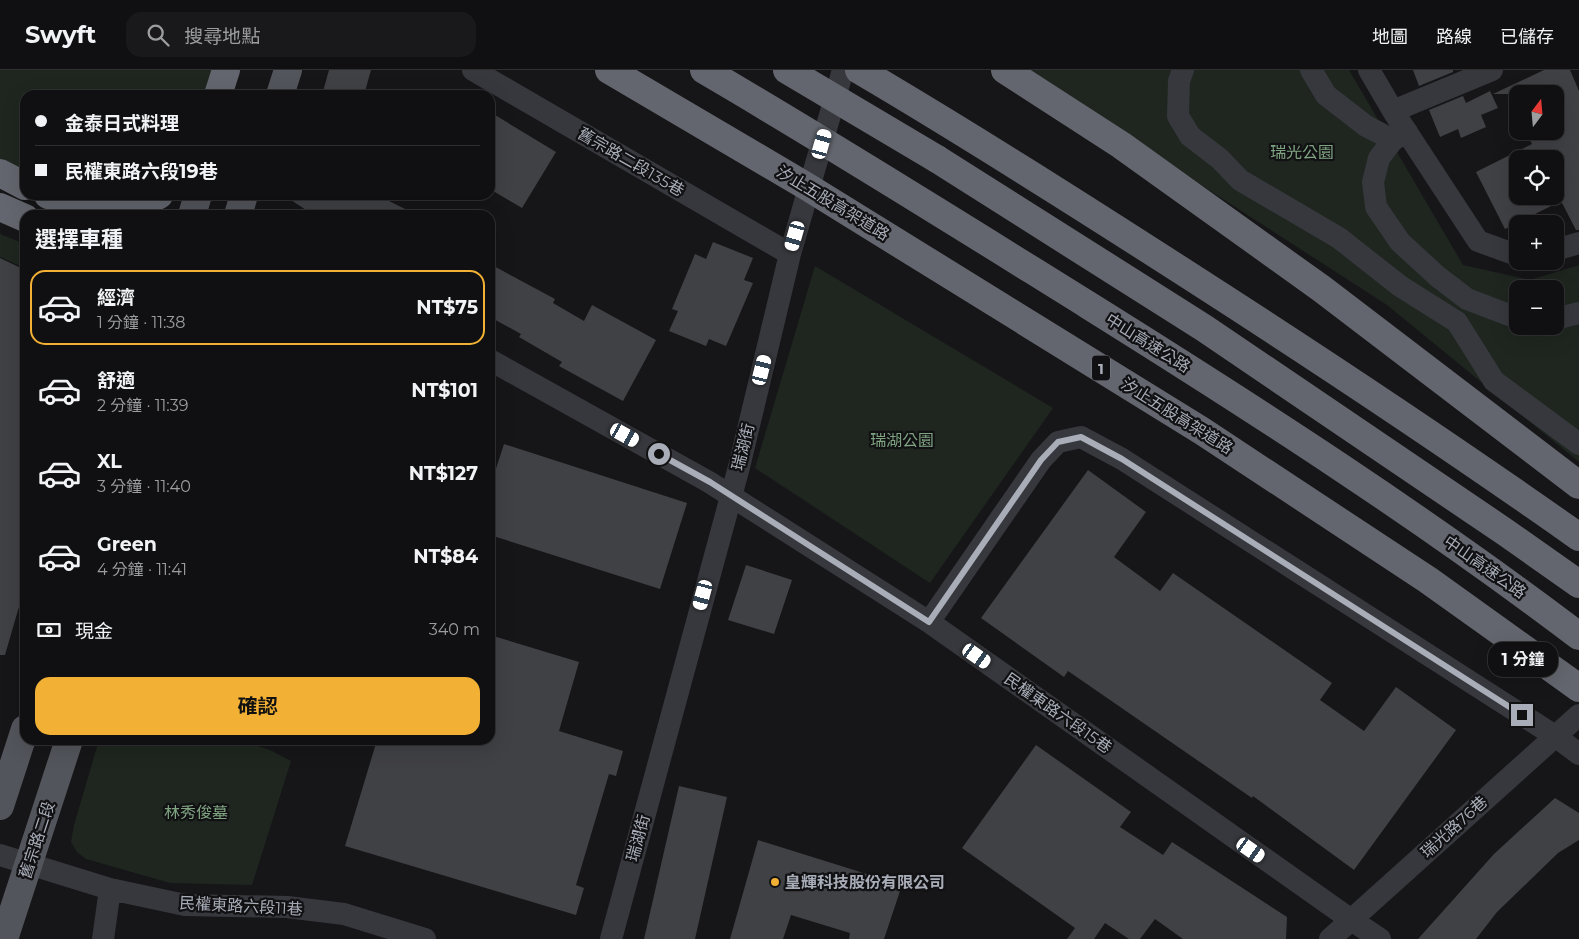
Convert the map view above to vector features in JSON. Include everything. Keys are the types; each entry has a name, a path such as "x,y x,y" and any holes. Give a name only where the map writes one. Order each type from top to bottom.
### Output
{"highway":[{"path":"220,90 226,70"},
{"name":"汐止五股高架道路","path":"609,70 806,186 1202,431 1428,580 1579,688"},
{"name":"中山高速公路","path":"704,70 914,196 1242,402 1490,570 1579,636"},
{"path":"787,70 937,160 1204,328 1579,584"},
{"path":"859,70 1081,206 1326,364 1503,483 1579,537"},
{"path":"1005,70 1121,144 1322,289 1579,486"},
{"path":"0,173 20,183"},
{"path":"61,200 112,210"},
{"path":"134,210 150,200"},
{"path":"0,208 20,216"}],"main road":[{"path":"233,90 239,70"},
{"path":"282,90 288,70"},
{"path":"0,806 20,744"},
{"name":"舊宗路二段","path":"4,939 67,745"}],"street":[{"name":"舊宗路二段135巷","path":"473,70 790,254"},
{"name":"瑞湖街","path":"611,939 739,467 790,254 843,70"},
{"path":"1183,70 1180,81 1178,116 1190,136 1220,160 1240,180 1339,238 1400,286 1457,322 1494,381 1579,444"},
{"path":"1311,70 1326,95 1366,126 1400,136"},
{"path":"1370,70 1393,111 1400,136 1478,241 1509,252"},
{"path":"1393,111 1492,70"},
{"path":"1400,136 1379,158 1373,182 1376,207 1400,242 1437,276 1467,299 1509,315"},
{"path":"1564,247 1579,243"},
{"path":"1564,317 1579,313"},
{"name":"民權東路六段15巷","path":"495,363 710,482 929,622 1380,939"},
{"path":"929,622 1041,460 1058,442 1081,437 1122,459 1555,736 1579,754"},
{"name":"瑞光路76巷","path":"1330,939 1579,715"},
{"name":"民權東路六段11巷","path":"0,855 110,889 185,905 287,907 344,914 425,939"},
{"path":"103,939 110,889"}],"green space":[{"path":"0,70 216,70 210,90 20,90 20,177 0,167"},
{"name":"瑞光公園","path":"1023,70 1349,70 1463,265 1530,280 1579,265 1579,462 1387,305"},
{"path":"0,234 20,242 20,266 0,257"},
{"name":"瑞湖公園","path":"815,266 1053,408 930,583 755,468"},
{"name":"林秀俊墓","path":"98,745 255,745 270,750 291,761 252,885 170,883 86,859 77,852 71,842 74,825"}],"building":[{"path":"329,70 371,70 365,90 323,90"},
{"path":"1413,70 1453,70 1453,72 1419,86"},
{"path":"1544,70 1570,70 1579,91 1579,230 1576,230 1563,205 1564,150 1520,150 1532,144 1530,140 1564,140 1564,85 1512,85"},
{"path":"1509,86 1509,94 1493,94"},
{"path":"1490,91 1498,108 1481,115 1486,127 1461,138 1458,129 1440,137 1429,110 1463,96 1466,103"},
{"path":"495,115 556,152 522,208 495,192"},
{"path":"1509,156 1509,205 1553,205 1533,215 1509,215 1509,227 1505,229 1476,172"},
{"path":"291,200 387,200 407,210 306,210"},
{"path":"713,242 753,258 744,280 753,283 726,346 709,339 706,346 669,331 678,311 672,309 695,254 706,259"},
{"path":"0,258 20,268 20,603 5,655 0,655"},
{"path":"495,267 555,299 553,303 584,321 592,305 656,340 623,401 559,366 562,362 519,337 521,334 495,320"},
{"path":"504,444 687,503 660,589 495,537 495,472"},
{"path":"1088,470 1146,512 1114,557 1160,591 1173,573 1332,683 1320,700 1364,731 1396,687 1456,730 1354,870 1253,796 1252,798 1068,671 1064,677 981,618"},
{"path":"746,565 792,580 774,634 728,620"},
{"path":"495,637 579,662 559,731 623,751 616,776 609,774 576,885 584,888 576,915 345,846 375,745 495,745"},
{"path":"1036,745 1131,812 1120,827 1163,855 1172,842 1287,917 1286,939 1183,939 1155,919 1140,939 1129,939 1105,923 1094,939 1067,939 1075,928 962,848"},
{"path":"679,786 727,797 695,939 644,939"},
{"path":"1555,798 1579,813 1579,840 1558,853 1497,912 1476,939 1418,939 1494,854"},
{"path":"758,840 902,885 884,939 849,939 850,933 791,915 783,939 730,939"}],"place":[{"name":"皇輝科技股份有限公司","path":"775,882"}],"route":[{"path":"659,454 710,482 929,622 1041,460 1058,442 1081,437 1122,459 1522,715"}]}
